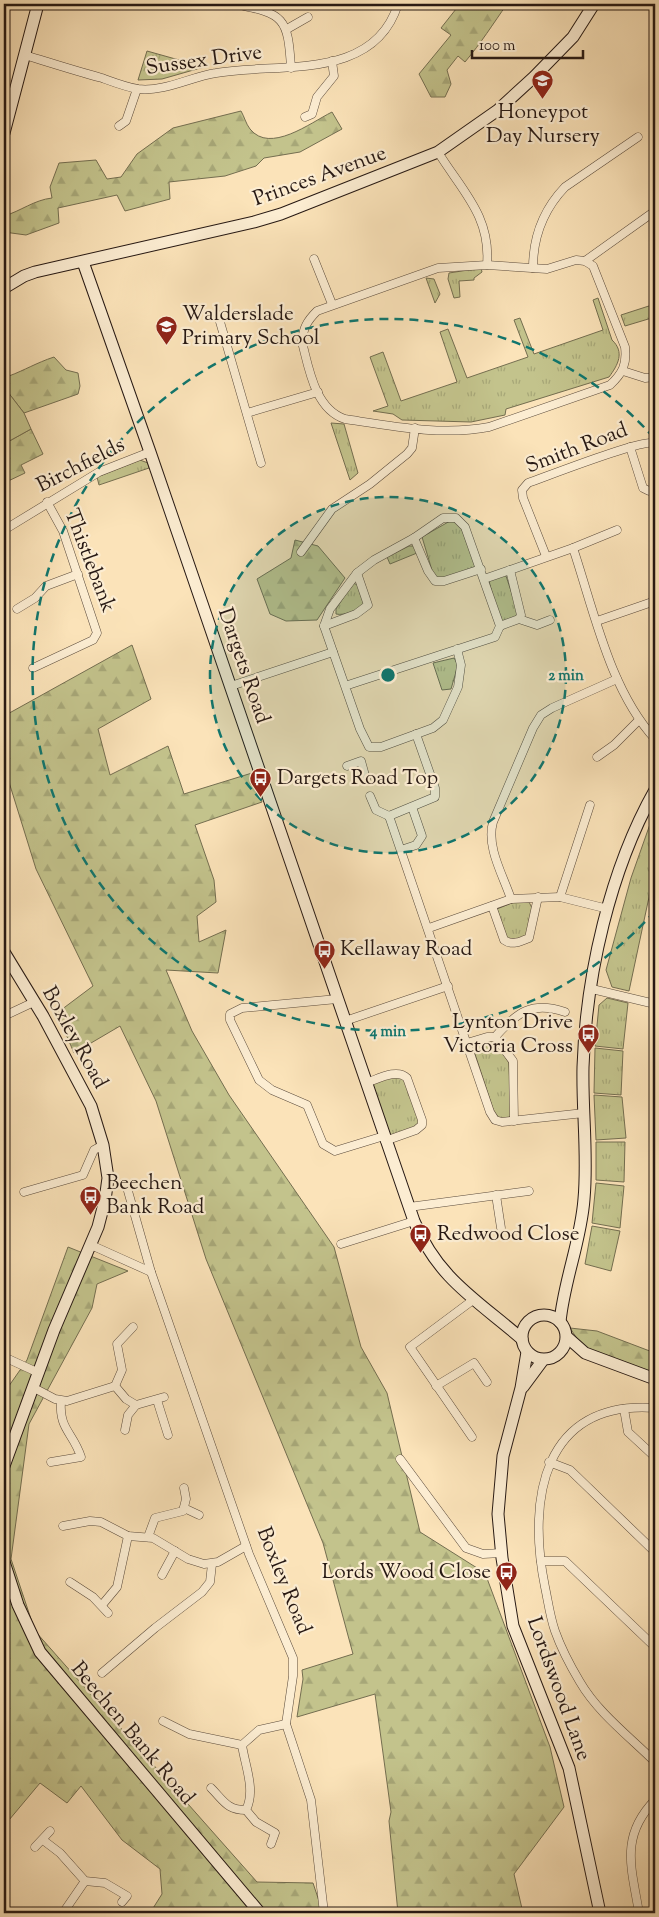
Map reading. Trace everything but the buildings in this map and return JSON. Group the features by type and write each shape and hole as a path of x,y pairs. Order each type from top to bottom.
{"street":[{"path":"4,133 7,110 25,55 38,4"},
{"path":"235,4 266,10 287,29 291,68"},
{"name":"Sussex Drive","path":"25,55 137,88 161,88 214,73 242,69 291,68 332,61 376,42 394,17 398,4"},
{"name":"Princes Avenue","path":"4,288 24,276 275,216 438,152 498,110 534,77 573,37 594,4"},
{"path":"287,29 308,17"},
{"path":"305,117 312,114 322,88 334,76 332,61"},
{"path":"119,126 126,121 137,88"},
{"path":"533,268 538,235 548,207 556,196 565,186 638,138"},
{"path":"438,152 483,224 487,241 487,265"},
{"path":"585,261 593,253 655,211"},
{"path":"314,259 332,304"},
{"path":"576,260 585,261 593,266 625,347 626,358 623,371 610,384 592,392 489,427 455,430 415,428 336,416 324,405 302,342 307,321 317,311 332,304 438,268 487,265 533,268 547,269 576,260"},
{"name":"Dargets Road","path":"83,262 231,686 384,1138 414,1221 437,1264 473,1300 522,1339"},
{"path":"218,314 262,463"},
{"path":"623,371 645,378 655,377"},
{"path":"247,413 318,392"},
{"path":"301,552 332,509 370,484 407,454 412,448 415,428"},
{"name":"Smith Road","path":"546,556 523,498 522,490 528,483 630,447 648,442 655,443"},
{"path":"630,447 643,488 649,491 655,489"},
{"name":"Birchfields","path":"4,530 47,502 100,472 150,452"},
{"name":"Thistlebank","path":"33,668 93,640 97,633 63,531 47,502"},
{"path":"345,686 495,637 500,626 465,527 456,518 444,518 414,538 374,560 357,573 330,609 324,626 345,686 369,747"},
{"path":"484,579 573,548 617,530"},
{"path":"414,538 428,571 435,581 444,581 481,569"},
{"path":"573,548 617,679 638,721 655,739"},
{"path":"510,570 521,612 519,619"},
{"path":"324,626 356,614 368,605 357,573"},
{"path":"17,609 35,598 46,586 78,574"},
{"path":"597,621 655,601"},
{"path":"500,626 519,619 537,625 550,620"},
{"path":"369,747 381,747 433,728 444,720 458,687 461,665 457,649"},
{"path":"231,686 333,652"},
{"path":"511,899 494,850 491,835 494,822 533,728 541,715 552,708 617,679"},
{"path":"597,757 638,721"},
{"path":"370,796 376,810 390,816 432,800 436,794 416,734"},
{"path":"347,766 361,761 369,747"},
{"path":"361,761 366,779"},
{"path":"655,790 633,837 608,908 597,954 584,1058 584,1200 573,1262 563,1296 560,1322 566,1337 585,1353 655,1379"},
{"path":"560,897 590,805"},
{"path":"401,850 416,845 422,836 412,807"},
{"path":"390,816 490,1112 495,1120 502,1122 584,1113"},
{"path":"492,906 504,940 507,942 517,942 529,938 538,897"},
{"path":"429,928 511,899 560,897 608,908"},
{"name":"Boxley Road","path":"4,952 74,1072 91,1106 103,1145"},
{"path":"345,1021 448,986"},
{"path":"592,989 655,1004"},
{"path":"337,999 242,1008 230,1014 230,1020 259,1080 272,1090 307,1104 323,1144 335,1151 420,1128 422,1120 407,1078 404,1075 395,1074 366,1083"},
{"path":"4,1016 34,1002"},
{"path":"495,1037 506,1025 533,1007 553,1008 565,1012"},
{"path":"467,1043 487,1036 495,1037 513,1061 514,1121"},
{"path":"4,1466 68,1294 91,1245 102,1212 107,1187 103,1145 94,1150 83,1175 24,1192"},
{"name":"Boxley Road","path":"126,1184 151,1272 246,1546 292,1658 293,1676 286,1724 313,1808 324,1913"},
{"path":"409,1207 529,1191"},
{"path":"496,1196 501,1228"},
{"path":"341,1244 414,1221"},
{"path":"91,1245 151,1272"},
{"path":"500,1320 515,1322 530,1320 542,1315 563,1296"},
{"path":"472,1437 410,1346 473,1300"},
{"path":"542,1315 552,1316 560,1322"},
{"path":"522,1339 522,1332 530,1320"},
{"path":"34,1388 61,1401 74,1400 115,1386 122,1370 118,1344 121,1337 133,1327"},
{"path":"527,1352 543,1360 555,1357 560,1353 566,1337"},
{"name":"Lordswood Lane","path":"522,1339 527,1352 522,1388 503,1456 498,1514 502,1553 512,1626 569,1768 600,1913"},
{"path":"560,1353 585,1353"},
{"path":"4,1357 39,1373"},
{"name":"Lordswood Lane","path":"522,1388 543,1360"},
{"path":"436,1386 474,1363 487,1382"},
{"path":"115,1386 126,1399 136,1405"},
{"path":"125,1430 128,1415 136,1405 160,1398 168,1435"},
{"path":"51,1462 81,1457 75,1440 66,1430 61,1419 61,1401"},
{"path":"655,1408 624,1409 598,1415 583,1423 558,1447 549,1462 540,1504 541,1561 555,1631 580,1682 594,1703 655,1762"},
{"path":"624,1409 628,1432 655,1457"},
{"path":"400,1459 466,1548 483,1554 502,1553"},
{"path":"549,1462 570,1470 655,1552"},
{"path":"148,1537 155,1518 180,1512 184,1508 184,1488"},
{"path":"184,1508 199,1515"},
{"path":"63,1526 96,1521 128,1536 148,1537 195,1562 212,1564 246,1546"},
{"path":"102,1606 117,1587 128,1536"},
{"path":"162,1575 174,1551"},
{"path":"541,1561 565,1562 655,1647"},
{"name":"Beechen Bank Road","path":"4,1562 18,1605 33,1640 74,1695 256,1912"},
{"path":"102,1673 155,1628 202,1592 210,1582 212,1564"},
{"path":"70,1582 102,1606 108,1613"},
{"path":"162,1720 189,1734 242,1745"},
{"path":"242,1745 260,1730 286,1724"},
{"path":"242,1745 250,1789 250,1799 246,1810"},
{"path":"211,1788 229,1807 234,1810 246,1810"},
{"path":"639,1913 629,1859 632,1842 645,1811 655,1800"},
{"path":"246,1810 256,1822 275,1833 271,1844"},
{"path":"35,1847 50,1831"},
{"path":"43,1840 60,1853 85,1881 105,1883 128,1896 122,1902"},
{"path":"63,1913 85,1881"}],"green space":[{"path":"460,4 507,4 465,62 458,56 447,70 451,84 445,97 431,97 419,74 451,35 441,28"},
{"path":"147,51 204,67 162,79 138,80"},
{"path":"241,111 250,129 258,136 268,138 279,138 290,134 332,112 342,129 300,152 264,158 256,166 225,176 169,182 170,199 125,211 117,195 58,208 59,223 26,235 4,232 4,216 39,201 52,198 50,187 59,163 96,160 107,179 121,177 137,154 173,128"},
{"path":"481,268 482,272 474,280 459,281 460,297 454,298 448,279 449,273"},
{"path":"426,278 434,279 440,294 435,303"},
{"path":"598,298 612,340 619,354 615,368 609,377 506,409 505,415 471,422 402,420 393,414 373,411 388,406 370,357 383,352 401,401 457,382 440,332 448,329 467,378 528,357 514,320 520,318 534,354 603,330 593,300"},
{"path":"655,304 655,317 625,326 621,315"},
{"path":"54,357 66,370 78,373 80,386 78,394 24,413 4,387 4,373 9,376"},
{"path":"4,387 24,413 31,429 4,444"},
{"path":"331,423 344,424 358,473 350,480"},
{"path":"31,429 43,454 21,465 25,473 4,483 4,444"},
{"path":"140,460 148,463 149,468 99,485 97,477"},
{"path":"450,521 456,522 461,527 475,565 473,569 444,579 434,577 422,537"},
{"path":"295,540 318,546 345,578 317,620 286,621 270,614 257,579 291,558"},
{"path":"409,546 414,546 417,553 390,564 387,557"},
{"path":"506,576 519,615 504,622 499,620 489,581 491,578"},
{"path":"353,583 360,586 365,604 351,612 336,614 336,609"},
{"path":"132,645 151,699 98,729 110,775 168,746 184,794 252,773 262,802 195,825 214,880 216,902 197,916 199,942 226,930 218,973 166,970 192,1031 229,1095 334,1247 361,1347 387,1393 420,1532 485,1573 550,1747 564,1807 514,1874 523,1913 398,1913 389,1821 391,1812 375,1694 297,1717 303,1679 302,1670 353,1654 323,1543 206,1259 156,1101 120,1026 74,1053 57,1013 93,986 36,869 4,766 4,716"},
{"path":"454,658 458,665 451,689 442,690 433,663"},
{"path":"655,810 655,882 652,883 629,991 612,987 606,970 631,878"},
{"path":"514,902 529,902 532,908 526,937 515,939 507,938 497,909"},
{"path":"607,998 628,1003 623,1049 595,1046 599,1005"},
{"path":"486,1041 496,1043 509,1063 511,1115 508,1118 500,1119 494,1112 474,1051 475,1045"},
{"path":"595,1048 623,1051 621,1095 594,1093"},
{"path":"404,1075 422,1125 385,1141 366,1083"},
{"path":"594,1095 622,1097 626,1138 596,1140"},
{"path":"596,1142 625,1142 624,1182 596,1180"},
{"path":"596,1183 624,1186 620,1228 592,1223"},
{"path":"592,1226 620,1231 611,1271 585,1264"},
{"path":"68,1247 128,1271 97,1284 92,1308 29,1424 11,1559 35,1631 257,1882 313,1883 323,1913 150,1913 162,1894 160,1869 122,1840 81,1786 67,1803 40,1783 4,1826 4,1393 27,1360"},
{"path":"570,1328 597,1331 655,1353 655,1375 582,1346"}],"place":[{"name":"Honeypot Day Nursery","path":"543,100"},
{"name":"Walderslade Primary School","path":"166,346"},
{"name":"Dargets Road Top","path":"261,798"},
{"name":"Kellaway Road","path":"324,969"},
{"name":"Lynton Drive Victoria Cross","path":"589,1054"},
{"name":"Beechen Bank Road","path":"90,1215"},
{"name":"Redwood Close","path":"421,1254"},
{"name":"Lords Wood Close","path":"507,1592"}]}
